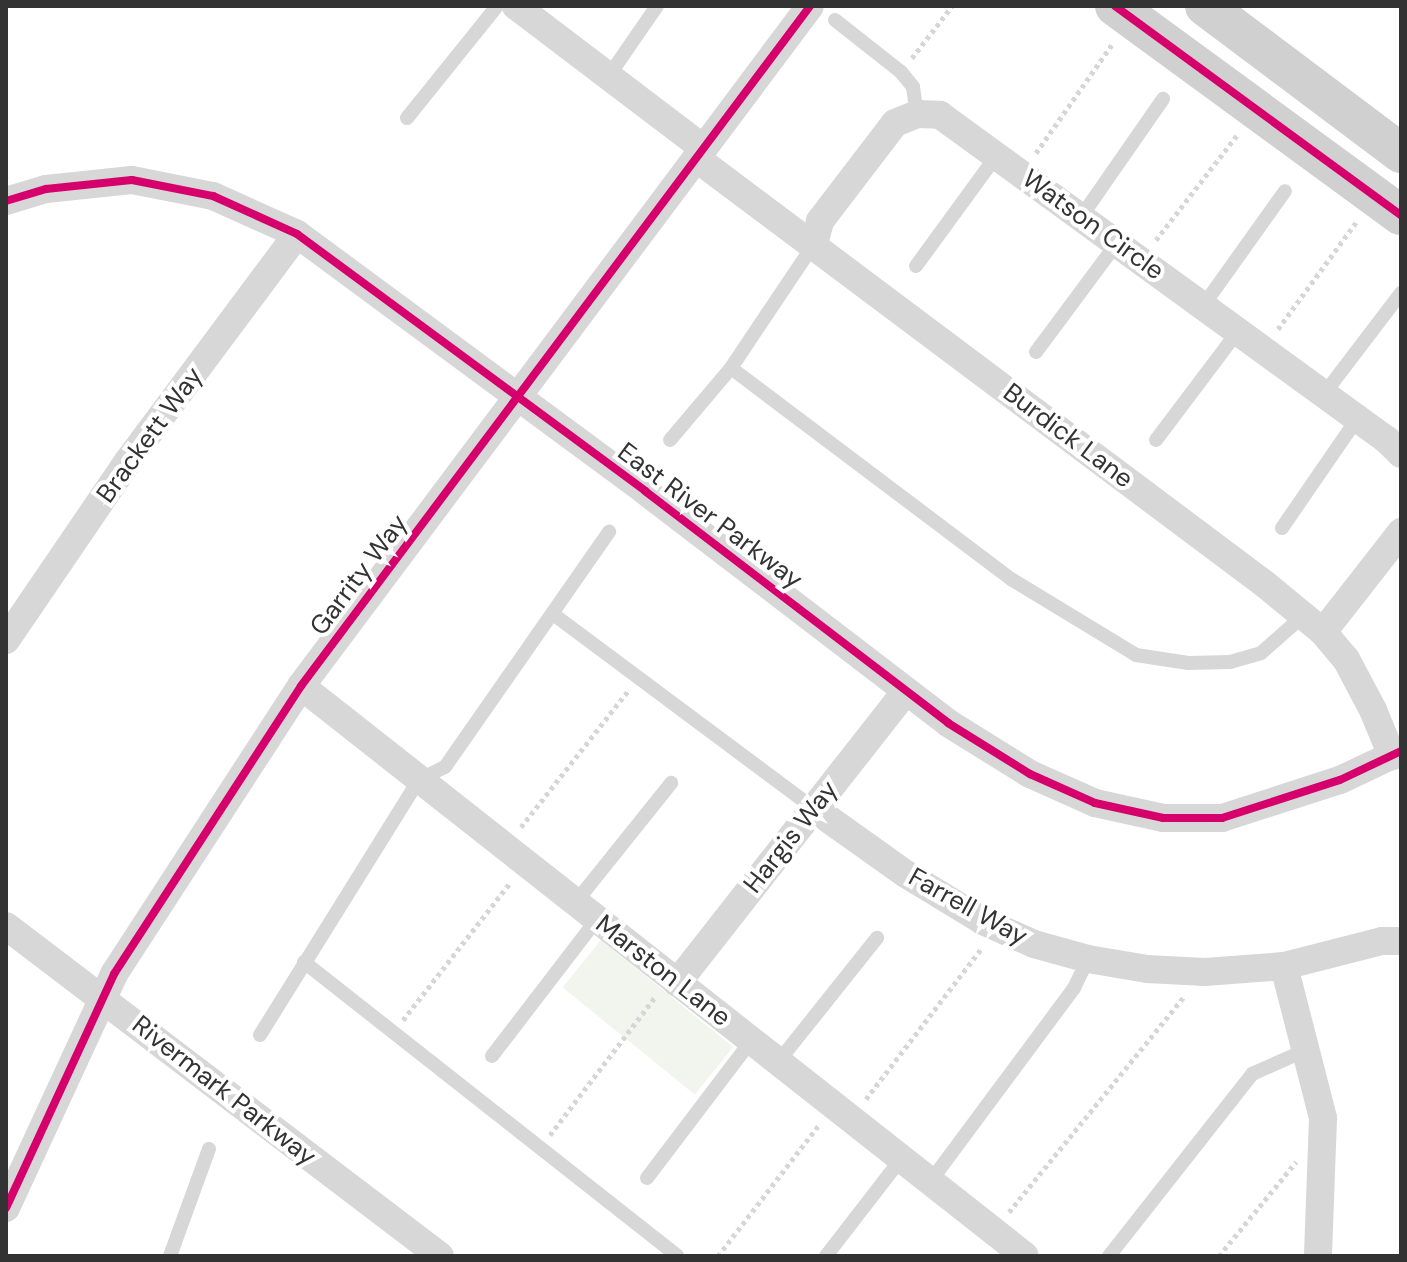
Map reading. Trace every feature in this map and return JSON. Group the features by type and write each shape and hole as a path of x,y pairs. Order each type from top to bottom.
{"main road":[{"path":"1205,6 1401,153"},
{"path":"1123,12 1394,207"}],"street":[{"name":"Burdick Lane","path":"516,6 814,244 1313,624 1346,659 1396,753"},
{"name":"Garrity Way","path":"6,1208 102,996 301,686 810,6"},
{"name":"Watson Circle","path":"917,114 940,115 997,155 1324,394 1401,454"},
{"path":"814,244 820,221 895,123 917,114"},
{"name":"East River Parkway","path":"6,201 46,189 132,180 213,196 297,234 517,395 948,723 1030,774 1095,803 1163,818 1222,818 1340,780 1396,753"},
{"name":"Brackett Way","path":"6,640 128,461 297,234"},
{"path":"1313,624 1401,532"},
{"name":"Marston Lane","path":"301,686 842,1112 1005,1246"},
{"name":"Hargis Way","path":"674,980 905,692"},
{"name":"Farrell Way","path":"813,808 906,874 998,927 1034,944 1088,959 1147,969 1205,972 1284,966 1382,941 1401,941"},
{"name":"Rivermark Parkway","path":"6,926 440,1256"},
{"path":"1284,966 1323,1118 1318,1256"}],"lane":[{"path":"407,118 497,6"},
{"path":"608,77 657,6"},
{"path":"835,20 901,72 913,87 917,114"},
{"path":"1081,217 1163,99"},
{"path":"916,266 997,155"},
{"path":"1203,306 1285,191"},
{"path":"1036,352 1117,243"},
{"path":"670,440 731,368 814,244"},
{"path":"1324,394 1401,293"},
{"path":"1156,440 1238,331"},
{"path":"731,368 1011,579 1136,655 1188,663 1230,662 1261,653 1313,624"},
{"path":"1282,528 1357,419"},
{"path":"260,1035 419,780 445,767 609,532"},
{"path":"553,614 813,808"},
{"path":"492,1056 671,783"},
{"path":"778,1062 877,938"},
{"path":"930,1182 1074,988 1088,959"},
{"path":"304,962 677,1256"},
{"path":"647,1178 751,1041"},
{"path":"1109,1256 1252,1074 1304,1051"},
{"path":"177,1253 209,1149"},
{"path":"826,1256 901,1159"}],"path":[{"path":"901,72 948,7"},
{"path":"1022,173 1123,12"},
{"path":"1140,260 1257,108"},
{"path":"1263,349 1394,207"},
{"path":"393,1033 639,677"},
{"path":"718,1256 998,927"},
{"path":"1005,1246 1205,972"},
{"path":"540,1148 674,980"},
{"path":"1219,1256 1293,1162 1323,1162"}],"shaded area":[{"path":"601,940 733,1047 695,1094 563,987"}],"cycle path":[{"path":"6,1208 114,974 301,686 810,6"},
{"path":"1115,6 1401,215"},
{"path":"6,201 46,189 132,180 213,196 297,234 645,491 948,723 1030,774 1095,803 1163,818 1222,818 1340,780 1401,751"}]}
